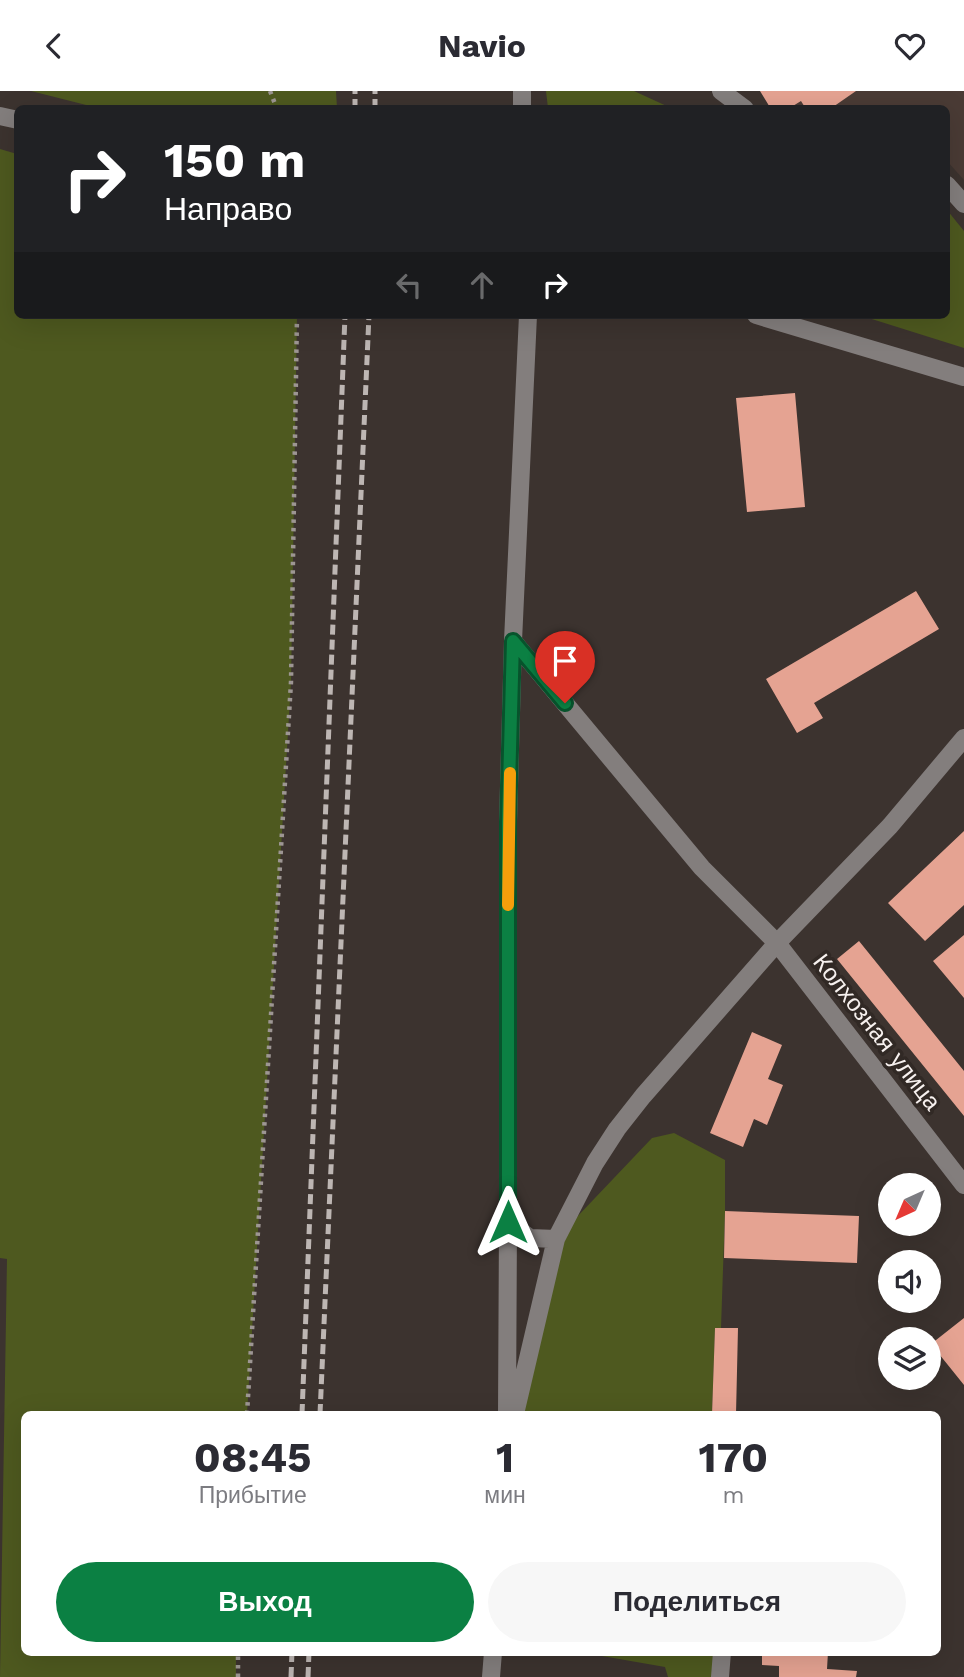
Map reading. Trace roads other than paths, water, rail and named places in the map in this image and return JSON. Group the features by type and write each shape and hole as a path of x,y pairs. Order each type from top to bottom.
{"street":[{"path":"720,91 739,105"},
{"path":"950,188 964,204"},
{"path":"507,1411 508,822 513,641 528,319"},
{"path":"770,319 964,377"},
{"name":"Колхозная улица","path":"513,641 702,868 777,943 964,1185"},
{"path":"516,1411 556,1239 595,1163 617,1129 777,943 890,826 964,738"},
{"path":"508,1222 530,1238 556,1239"},
{"path":"491,1677 493,1656"},
{"path":"720,1677 722,1656"}],"railway":[{"path":"355,91 355,105"},
{"path":"375,91 375,105"},
{"path":"302,1411 345,319"},
{"path":"320,1411 369,319"},
{"path":"291,1677 292,1656"},
{"path":"308,1677 309,1656"}]}
